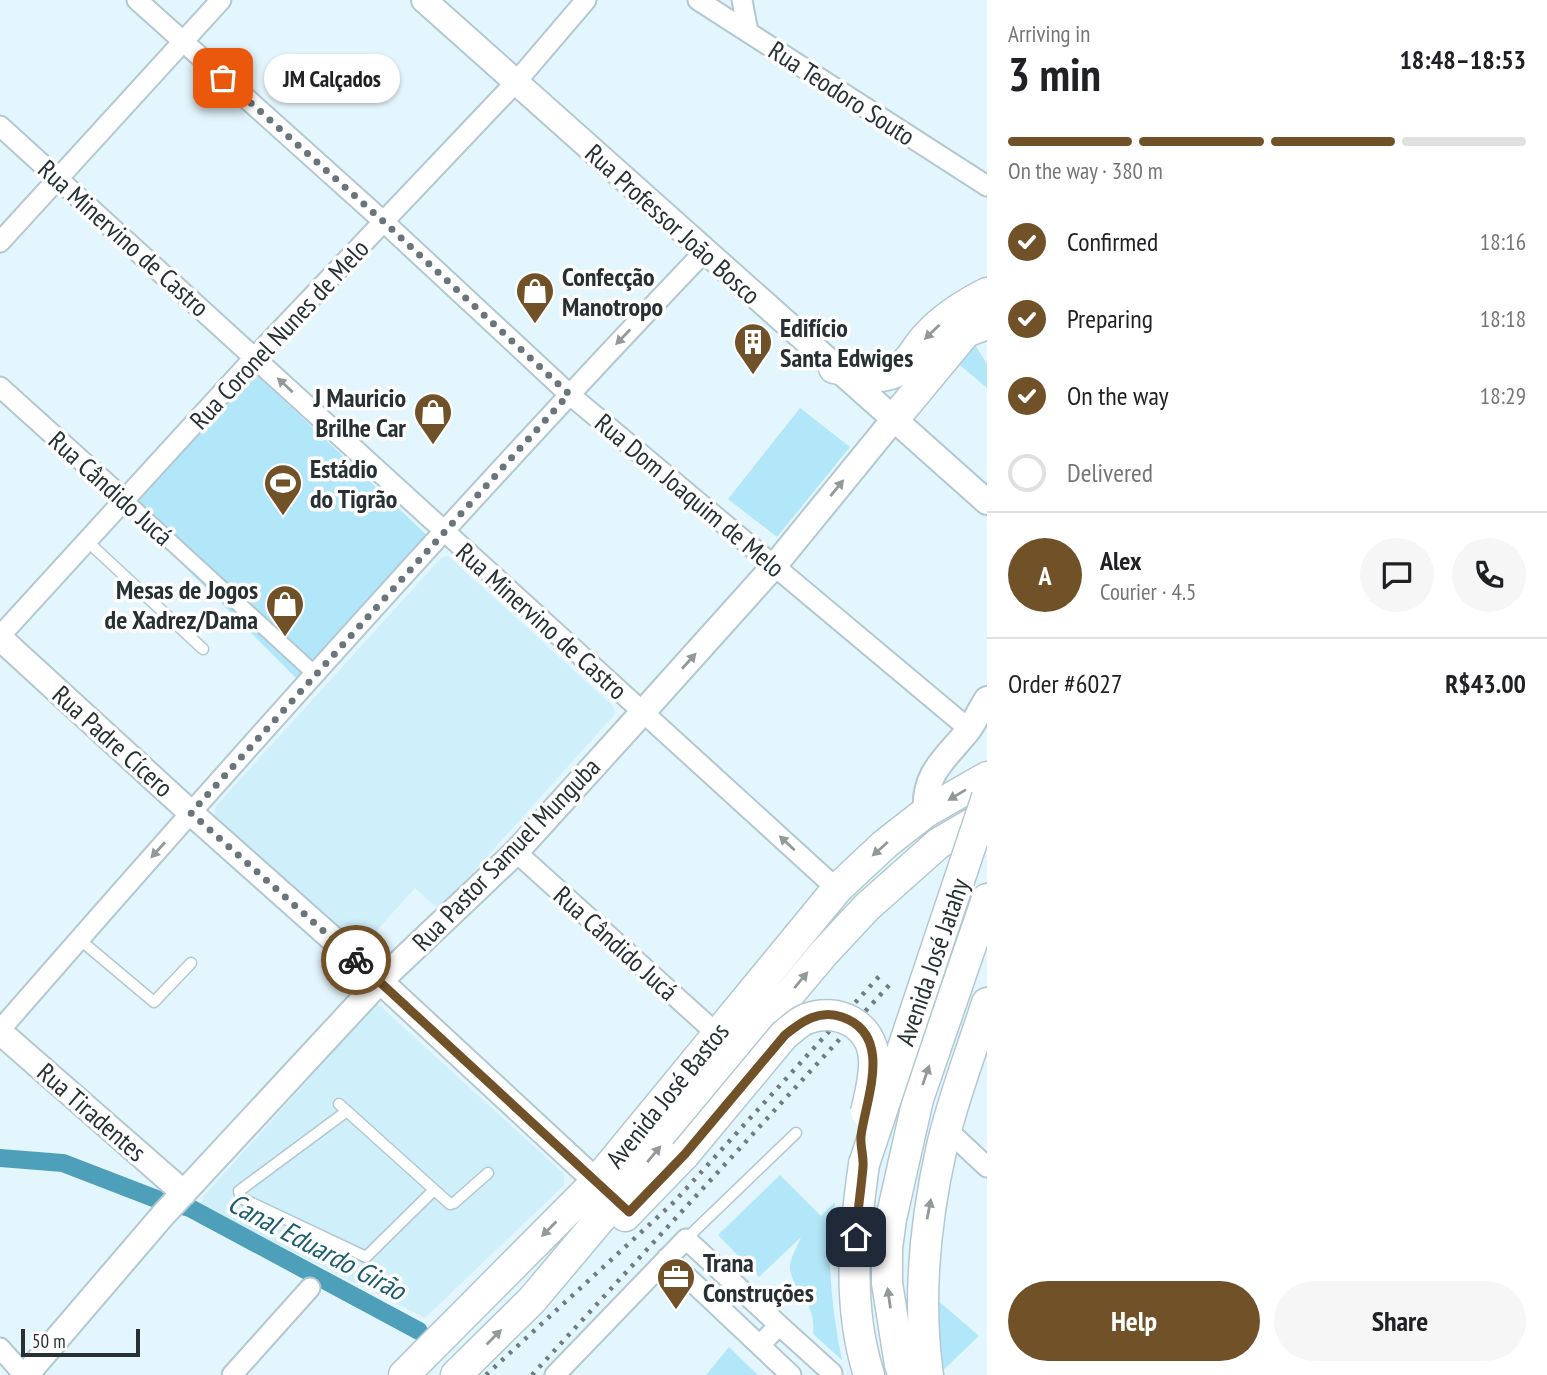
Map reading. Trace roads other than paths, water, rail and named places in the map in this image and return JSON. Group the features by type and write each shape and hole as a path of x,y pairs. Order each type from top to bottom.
{"main road":[{"path":"834,368 874,376 892,374 905,364 925,338 953,313 987,293"},
{"path":"894,419 966,332 987,324"},
{"name":"Avenida José Bastos","path":"404,1375 614,1197 717,1034 837,889 885,844 926,813 987,777"},
{"name":"Avenida José Jatahy","path":"869,1372 855,1302 854,1274 856,1218 864,1164 987,797"},
{"name":"Avenida José Bastos","path":"456,1375 531,1300 614,1197 824,953 867,907 940,843 987,815"},
{"name":"Avenida José Jatahy","path":"911,1372 887,1283 887,1248 891,1219 918,1099 987,899"},
{"path":"911,1372 924,1349 923,1285 927,1222 942,1143 987,1003"},
{"path":"614,1197 685,1154 785,1035 804,1020 821,1015 837,1015 852,1021 863,1030 872,1051 872,1086 860,1139 864,1164"}],"street":[{"name":"Rua Dom Joaquim de Melo","path":"137,0 384,222 569,394 969,729"},
{"path":"0,242 221,0"},
{"name":"Rua Professor João Bosco","path":"424,0 987,502"},
{"name":"Rua Coronel Nunes de Melo","path":"0,637 255,357 516,82 586,0"},
{"name":"Rua Teodoro Souto","path":"698,0 987,186"},
{"path":"742,0 748,32"},
{"name":"Rua Minervino de Castro","path":"0,126 837,889"},
{"path":"0,1031 443,532 704,251"},
{"name":"Rua Cândido Jucá","path":"0,387 315,674"},
{"name":"Rua Pastor Samuel Munguba","path":"25,1375 175,1202 304,1075 380,981 516,852 775,565 894,419"},
{"name":"Rua Padre Cícero","path":"0,637 614,1197"},
{"path":"926,813 925,793 938,766 969,729 987,699"},
{"name":"Rua Cândido Jucá","path":"516,852 717,1034"},
{"name":"Rua Tiradentes","path":"0,1031 175,1202"},
{"path":"956,1138 987,1167"},
{"path":"555,1375 686,1240 832,1373"},
{"path":"667,1258 791,1375"},
{"path":"232,1375 310,1288"},
{"path":"761,1344 779,1325"},
{"path":"0,1348 25,1375"}],"lane":[{"path":"86,540 203,649"},
{"path":"79,939 154,1002 191,963"},
{"path":"434,1190 366,1257 241,1198 239,1191 343,1107 452,1204 488,1173"},
{"path":"686,1240 796,1133"}],"waterway":[{"name":"Canal Eduardo Girão","path":"0,1158 63,1163 159,1200 190,1208 419,1331"}],"railway":[{"path":"486,1375 674,1202 883,972"},
{"path":"532,1375 893,981"}],"place":[{"name":"JM Calçados","path":"223,78"},
{"name":"Confecção Manotropo","path":"535,325"},
{"name":"Edifício Santa Edwiges","path":"753,376"},
{"name":"J Mauricio Brilhe Car","path":"433,446"},
{"name":"Estádio do Tigrão","path":"283,517"},
{"name":"Mesas de Jogos de Xadrez/Dama","path":"285,638"},
{"name":"Trana Construções","path":"676,1311"}]}
